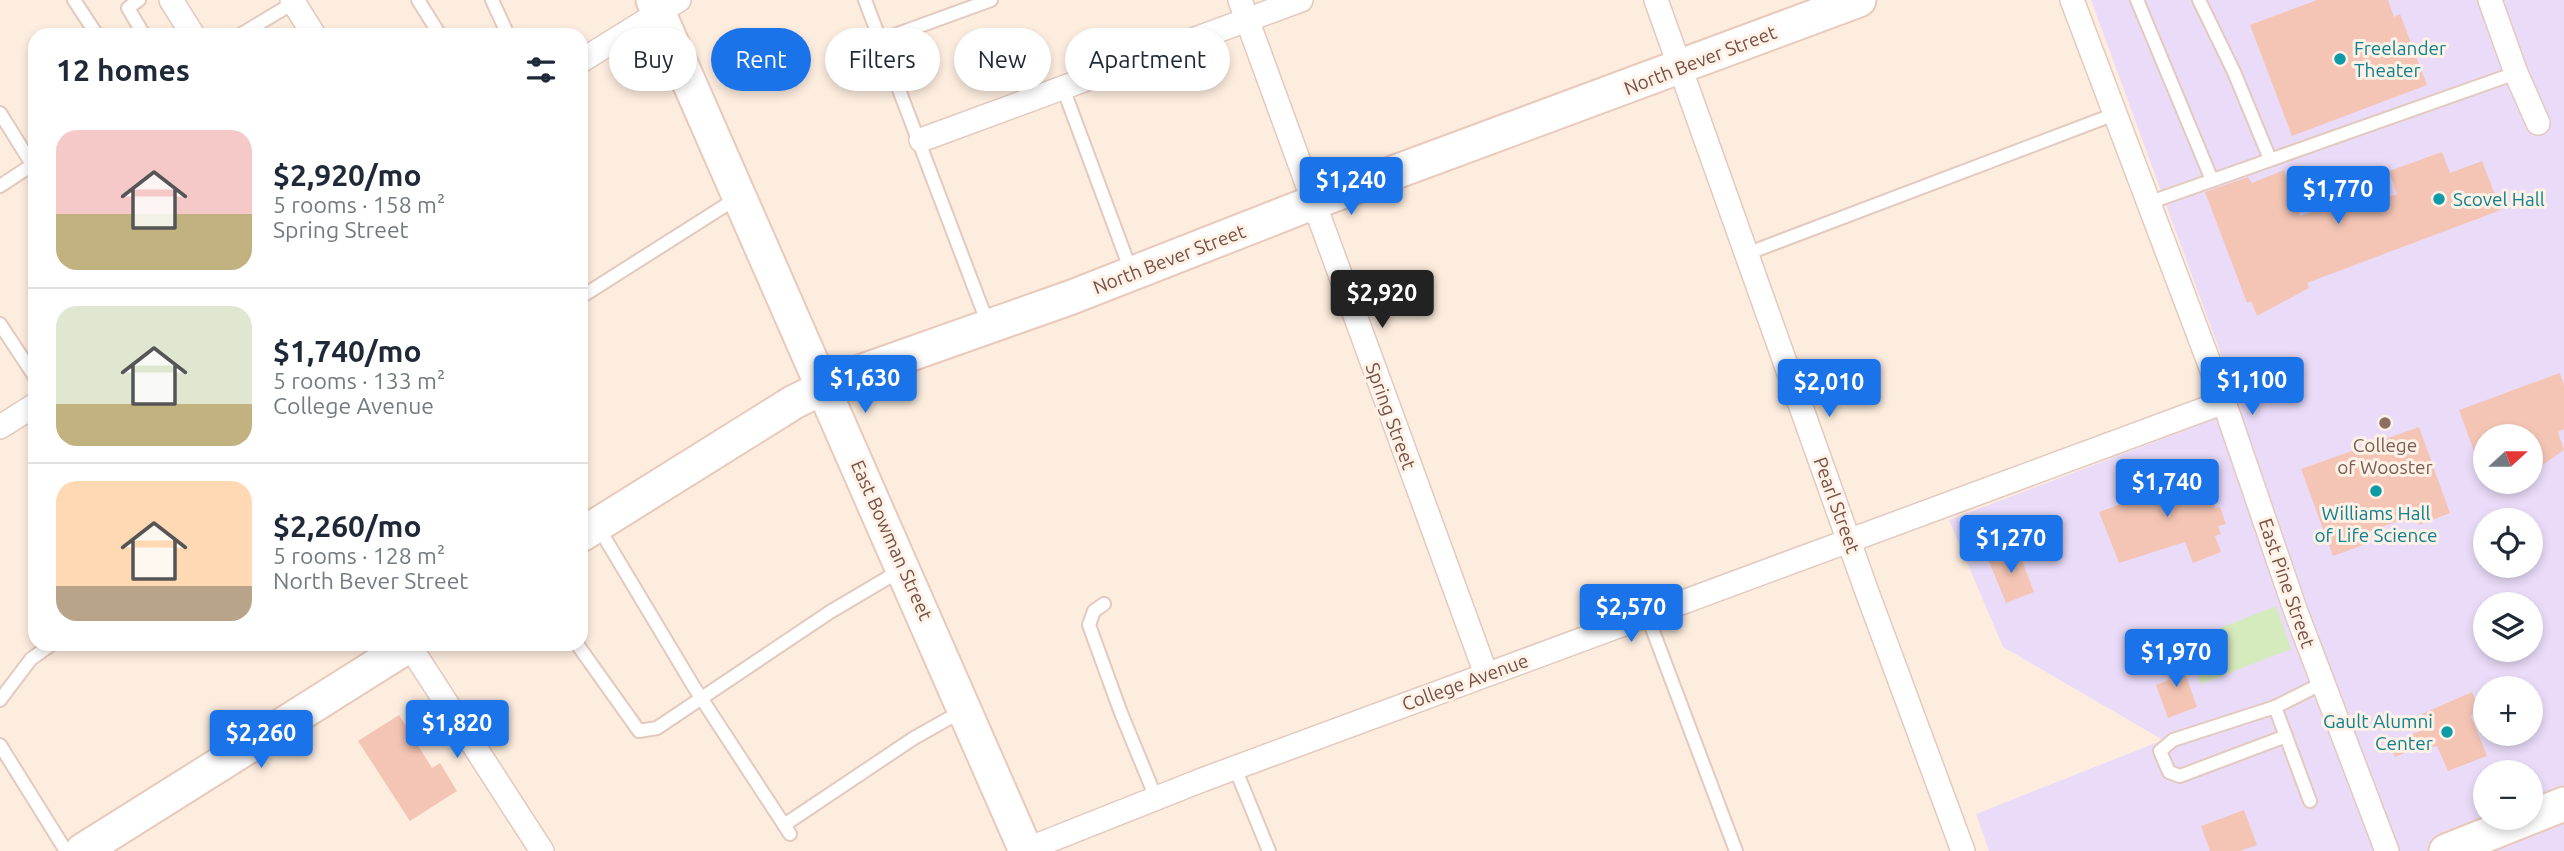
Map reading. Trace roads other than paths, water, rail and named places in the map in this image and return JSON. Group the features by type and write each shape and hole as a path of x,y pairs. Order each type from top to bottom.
{"main road":[{"name":"North Bever Street","path":"589,530 794,402 823,387 1860,0"},
{"name":"East Bowman Street","path":"667,4 739,197 905,568 1025,850"},
{"path":"83,850 400,651"},
{"path":"2446,851 2564,804"}],"street":[{"path":"171,0 189,28"},
{"path":"921,139 1063,88 1244,10 1301,0"},
{"name":"Pearl Street","path":"1656,0 1964,851"},
{"name":"East Pine Street","path":"2072,0 2224,402 2323,683 2387,851"},
{"path":"2490,0 2516,73 2538,123"},
{"path":"294,1 310,28"},
{"path":"588,56 667,4"},
{"name":"Spring Street","path":"1244,10 1312,203 1486,674"},
{"name":"College Avenue","path":"1025,850 1486,674 2224,402"},
{"path":"0,427 28,409"},
{"path":"414,651 542,851"}],"lane":[{"path":"74,0 92,28"},
{"path":"139,0 128,8 141,28"},
{"path":"418,0 436,28"},
{"path":"492,0 505,28"},
{"path":"865,0 876,28"},
{"path":"914,28 991,0"},
{"path":"2137,0 2212,180"},
{"path":"2199,0 2234,72 2270,159"},
{"path":"251,28 294,1"},
{"path":"2148,202 2516,73"},
{"path":"1063,88 1132,273"},
{"path":"902,91 989,327"},
{"path":"0,113 28,157"},
{"path":"1746,254 2115,114"},
{"path":"0,186 28,170"},
{"path":"588,293 739,197"},
{"path":"0,324 28,366"},
{"path":"589,530 787,829 914,738 965,709"},
{"path":"582,651 639,732 657,728 830,612 905,568"},
{"path":"1104,604 1094,611 1089,625 1156,798"},
{"path":"1647,615 1737,851"},
{"path":"0,700 31,659 42,651"},
{"path":"2286,736 2180,776 2169,772 2160,751 2173,740 2275,707 2323,683"},
{"path":"2275,707 2310,802"},
{"path":"0,745 83,850"},
{"path":"1235,768 1269,851"}],"place":[{"name":"Freelander Theater","path":"2340,59"},
{"name":"Scovel Hall","path":"2439,199"},
{"name":"College of Wooster","path":"2385,423"},
{"name":"Williams Hall of Life Science","path":"2376,491"},
{"name":"Gault Alumni Center","path":"2447,732"}]}
